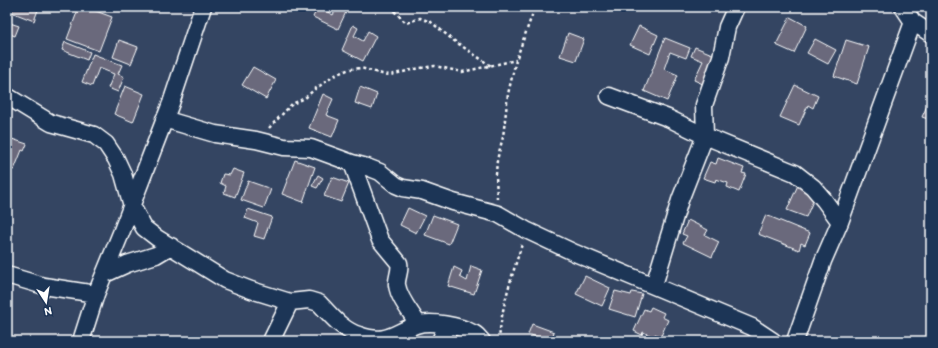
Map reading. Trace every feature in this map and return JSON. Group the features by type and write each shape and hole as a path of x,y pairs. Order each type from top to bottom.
{"street":[{"path":"81,341 96,294 132,206 188,55 203,7"},
{"path":"654,285 680,200 705,136 704,105 724,48 727,27 736,7"},
{"path":"903,7 913,22 931,34"},
{"path":"795,341 823,261 840,222 913,22"},
{"path":"7,96 51,123 94,135 106,144 116,159 123,174 132,206 144,228 157,238 225,280 265,295 290,302 309,300 319,303 345,329 359,336 378,339 389,338 418,324 431,323 462,328 475,333 482,341"},
{"path":"609,96 668,118 705,136 795,174 813,187 840,222"},
{"path":"164,119 215,134 256,140 284,147 311,148 380,172 396,185 403,188 422,191 453,202 498,214 526,230 575,253 752,327 773,341"},
{"path":"352,163 380,240 399,263 400,268 397,285 403,300 418,324"},
{"path":"105,274 127,264 156,255 171,246"},
{"path":"7,275 44,286 96,294"},
{"path":"271,341 290,302"},
{"path":"440,341 447,325"}],"path":[{"path":"390,7 406,23 420,18 431,22 453,40 492,66"},
{"path":"498,214 496,189 497,160 503,137 506,107 516,60 535,7"},
{"path":"256,140 273,125 292,104 305,98 337,74 350,69 361,68 390,75 435,66 462,72 516,60"},
{"path":"499,341 503,308 526,230"}],"building":[{"path":"13,7 39,7 34,21 11,12"},
{"path":"79,7 85,7 112,17 99,51 67,39"},
{"path":"318,7 328,7 326,11 333,15 337,7 346,12 338,29 313,17"},
{"path":"790,17 807,26 794,53 776,45"},
{"path":"7,22 19,26 15,36 7,33"},
{"path":"353,25 358,28 354,36 363,41 368,31 376,36 363,61 342,50"},
{"path":"639,26 658,35 650,54 630,45"},
{"path":"568,33 584,39 576,61 560,56"},
{"path":"665,38 690,48 686,58 670,52 664,69 678,75 667,101 644,91"},
{"path":"815,39 836,50 828,64 807,53"},
{"path":"119,40 138,47 131,64 113,57"},
{"path":"846,40 869,47 857,84 834,76"},
{"path":"65,42 90,52 87,60 62,50"},
{"path":"695,47 717,56 705,85 694,80 703,61 691,56"},
{"path":"93,54 122,65 118,74 124,77 118,92 108,88 114,74 99,68 92,86 82,82"},
{"path":"253,67 276,80 266,99 242,85"},
{"path":"795,85 818,96 813,108 808,105 799,125 780,117"},
{"path":"125,86 144,94 133,122 114,114"},
{"path":"360,87 377,94 372,109 355,103"},
{"path":"323,94 333,99 326,115 339,120 332,137 309,128"},
{"path":"931,99 931,120 922,117"},
{"path":"12,139 27,144 24,151 22,150 14,170 7,167 7,152"},
{"path":"718,158 744,168 742,173 746,174 739,192 727,187 728,183 716,179 715,182 703,178 710,162 716,164"},
{"path":"295,160 315,167 303,202 282,194"},
{"path":"233,169 244,173 235,197 224,193 226,186 220,183 223,174 230,175"},
{"path":"318,175 323,178 317,188 312,186"},
{"path":"332,177 349,183 341,202 324,196"},
{"path":"248,181 271,189 264,208 241,200"},
{"path":"798,185 817,192 806,217 787,210"},
{"path":"408,208 425,216 416,233 400,225"},
{"path":"248,209 272,217 264,239 254,236 258,223 245,218"},
{"path":"433,215 457,224 449,244 425,235"},
{"path":"766,215 810,233 805,245 801,243 799,250 758,234"},
{"path":"688,220 708,230 705,235 719,242 712,257 683,243 687,236 682,234"},
{"path":"471,266 482,270 474,294 448,286 454,267 462,271 460,277 467,281"},
{"path":"585,276 610,288 602,306 576,294"},
{"path":"615,291 631,295 632,292 642,294 635,317 609,309"},
{"path":"651,307 664,313 662,317 668,320 661,336 655,334 654,337 643,332 642,335 634,331 644,309 649,311"},
{"path":"532,324 554,332 551,341 539,341 540,338 528,334"}]}
